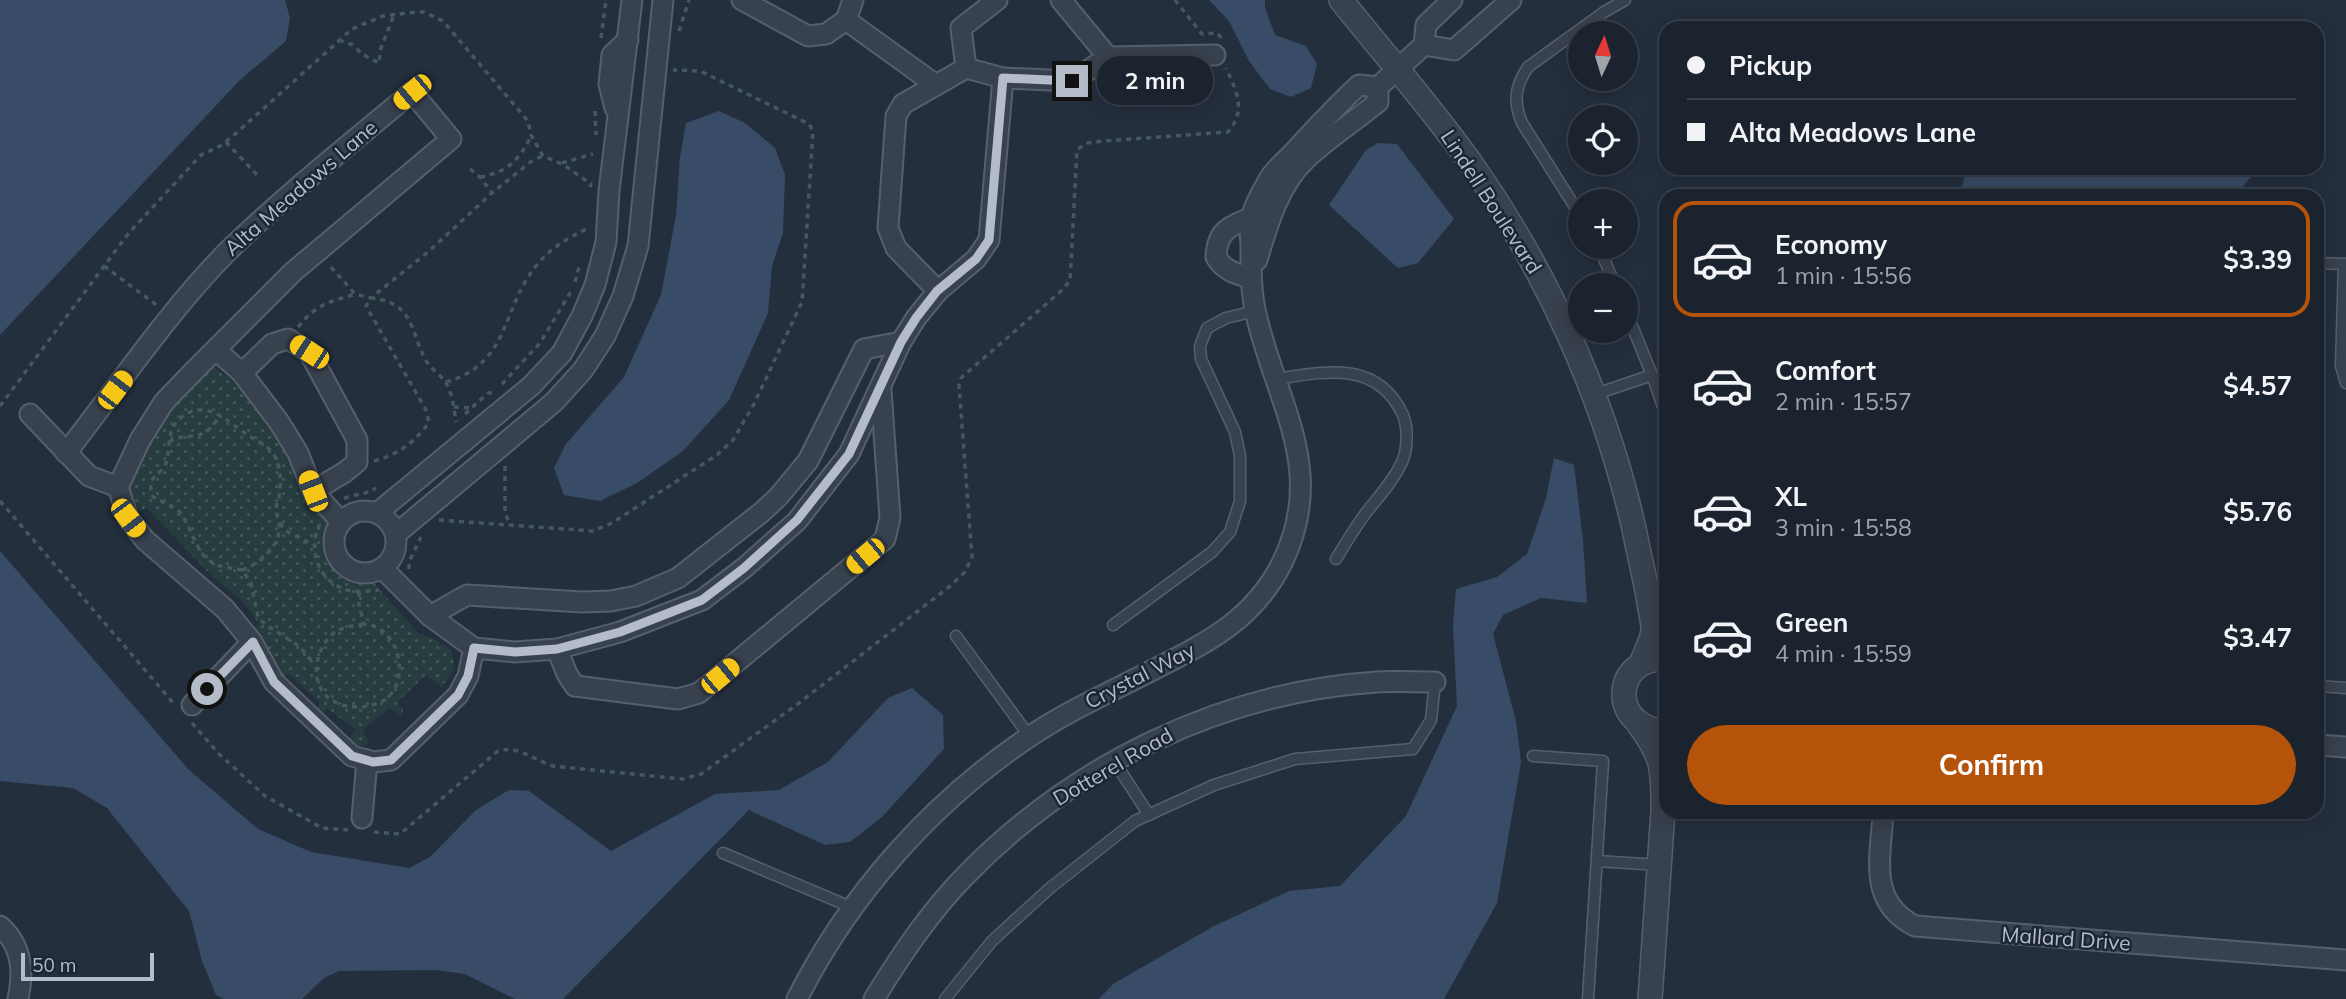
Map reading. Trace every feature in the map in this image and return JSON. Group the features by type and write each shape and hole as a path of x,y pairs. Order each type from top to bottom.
{"street":[{"path":"377,513 531,386 562,353 596,285 604,253 618,119 609,84 612,55 628,40 632,0"},
{"path":"396,534 554,402 583,370 604,336 623,296 638,246 663,0"},
{"path":"742,0 808,36 826,34 846,20 853,0"},
{"path":"966,68 961,28 997,0"},
{"path":"1061,0 1108,57"},
{"name":"Lindell Boulevard","path":"1341,0 1470,163 1507,219 1546,290 1592,395 1612,449 1659,634"},
{"path":"1452,0 1426,26 1424,45 1454,50 1511,0"},
{"path":"846,20 936,85"},
{"path":"628,40 659,45"},
{"name":"Crystal Way","path":"797,999 836,931 898,851 986,768 1076,709 1208,643 1231,627 1251,608 1268,586 1293,536 1301,488 1298,446 1255,311 1251,278 1251,218 1270,177 1336,107 1359,85 1378,87 1424,45"},
{"path":"937,291 896,247 888,228 896,116 903,104 966,68 1003,78 1072,81 1108,57 1221,55"},
{"path":"216,350 242,373 279,422 298,453 313,491 335,516 335,550 345,566 363,573 389,575 430,616 474,648 515,652 557,649 620,632 702,600 744,568 797,520 849,454 901,342 916,318 937,291 976,259 989,240 1003,78"},
{"name":"Crystal Way","path":"1251,278 1269,220 1287,184 1305,160 1378,102 1378,87"},
{"name":"Alta Meadows Lane","path":"66,453 180,306 225,255 279,204 412,92 451,139 293,272 164,402 140,440 118,487"},
{"path":"1251,218 1230,226 1220,237 1216,257 1220,265 1251,278"},
{"path":"242,373 272,344 288,339 309,352 357,440 357,461 345,472 313,491"},
{"path":"430,616 467,596 611,601 636,596 677,578 762,512 808,461 864,349 901,342"},
{"path":"557,649 575,686 678,699 699,693 885,539 890,518 881,385"},
{"path":"30,414 89,476 118,487 128,518 145,540 225,609 253,642 274,682 352,756 373,762 391,760 458,695 468,676 474,648"},
{"path":"335,516 358,511 377,513 386,518 396,534 395,554 389,575"},
{"name":"Lindell Boulevard","path":"1639,725 1629,714 1624,701 1624,687 1630,673 1641,664 1659,639"},
{"path":"192,705 253,642"},
{"path":"1641,664 1659,658"},
{"name":"Dotterel Road","path":"874,999 922,926 964,877 1040,809 1114,761 1184,727 1244,706 1300,693 1376,682 1435,682"},
{"path":"1639,725 1659,731"},
{"path":"1639,725 1659,752"},
{"path":"2324,745 2346,747"},
{"path":"362,818 367,760"},
{"path":"1650,999 1663,819"},
{"name":"Mallard Drive","path":"1883,819 1881,890 1894,912 1915,926 2346,960"},
{"path":"0,926 12,937 17,950 21,977 18,999"}],"lane":[{"path":"1568,196 1522,123 1516,94 1520,79 1528,67 1625,0"},
{"path":"2324,262 2345,264 2341,366 2346,383"},
{"path":"1113,625 1212,552 1230,532 1240,501 1240,456 1235,432 1201,359 1200,346 1207,328 1226,318 1255,311"},
{"path":"1638,341 1659,396"},
{"path":"1277,379 1325,371 1366,377 1384,387 1396,401 1405,419 1404,459 1336,559"},
{"path":"1592,395 1652,375"},
{"path":"956,636 1030,737"},
{"path":"945,999 992,941 1050,888 1135,821 1214,785 1295,759 1413,749 1431,720 1435,682"},
{"path":"2324,686 2346,688"},
{"path":"1533,756 1603,761 1588,999"},
{"path":"1114,761 1149,815"},
{"path":"723,853 853,908"},
{"path":"1597,861 1660,865"}],"path":[{"path":"679,43 679,32 689,0"},
{"path":"430,809 498,751 505,749 520,751 542,763 553,765 683,779 701,774 799,703 964,573 972,558 959,385 961,378 1070,281 1077,150 1086,143 1228,132 1234,125 1238,100 1236,87 1221,55 1222,37 1217,33 1202,34 1175,0"},
{"path":"0,406 128,234 201,155 226,142 352,29 383,16 424,12 443,21 528,121 531,135 543,156 560,163 590,184 590,193"},
{"path":"339,40 353,45 362,54 379,63 394,15"},
{"path":"442,516 436,519 447,522 593,531 612,523 717,455 733,440 754,404 802,302 813,131 809,124 700,71 669,70"},
{"path":"480,177 491,176 515,162 531,135"},
{"path":"226,142 259,177"},
{"path":"560,163 593,155"},
{"path":"369,462 391,457 418,435 429,422 426,410 366,306 371,298 428,252 492,193 533,160 543,156"},
{"path":"470,169 492,193"},
{"path":"446,382 481,364 492,352 501,339 522,286 553,246 588,228 587,233"},
{"path":"296,330 313,309 355,294 392,304 408,315 425,358 446,382 456,422 488,393 499,389 540,343 573,289 575,274 583,258"},
{"path":"104,266 159,307"},
{"path":"331,267 355,294"},
{"path":"454,407 472,408"},
{"path":"200,409 220,416 266,445 276,460 280,486 275,508 279,523 278,533 269,553 253,566 242,570 215,565 201,553 182,514 153,498 149,488 151,480 166,461 169,442 175,422 188,411 200,409"},
{"path":"169,442 175,438 206,433 220,416"},
{"path":"495,470 505,461 505,514 511,525"},
{"path":"385,482 369,492 337,501 335,516 316,531 314,545 319,567 325,578 348,590 382,590 389,575 409,575 410,562 425,530"},
{"path":"279,523 286,531 314,545"},
{"path":"242,570 251,583 258,617 299,646 316,662"},
{"path":"359,592 364,624"},
{"path":"364,624 386,634 399,658 400,670 386,699 365,708 342,706 331,700 319,684 316,662 324,642 333,633 364,624"}],"green space":[{"path":"215,368 251,401 280,441 304,496 327,526 324,553 334,567 350,579 374,583 417,632 451,650 453,670 442,687 426,675 397,702 403,710 401,716 389,708 363,730 369,743 354,746 346,742 356,730 327,708 320,718 312,713 320,703 289,674 279,677 251,632 259,624 244,603 205,569 146,507 136,516 126,488 142,448 184,389"}],"water":[{"path":"0,0 285,0 290,18 286,41 240,80 0,335"},
{"path":"1209,0 1265,0 1265,8 1275,35 1306,46 1317,64 1311,88 1291,97 1270,89 1249,61 1229,21"},
{"path":"719,111 745,123 775,148 785,175 783,233 772,266 768,313 729,400 683,451 637,483 600,501 564,495 554,468 566,444 624,377 661,295 676,215 680,157 686,123"},
{"path":"1378,143 1397,144 1454,219 1418,263 1398,268 1329,205 1366,150"},
{"path":"1966,175 2252,175 2241,189 1960,189"},
{"path":"1554,458 1574,465 1587,603 1541,598 1503,615 1493,634 1516,721 1521,762 1497,903 1444,999 1099,999 1113,984 1214,926 1289,891 1340,886 1406,816 1457,706 1453,626 1456,589 1497,577 1527,554 1546,498"},
{"path":"0,551 189,770 258,829 311,852 409,868 430,857 476,810 509,790 529,791 611,851 715,794 779,790 828,762 888,698 912,688 943,715 944,749 882,817 850,842 825,845 749,810 563,999 515,999 465,974 436,970 339,971 324,978 302,999 224,999 216,995 202,961 189,911 107,808 73,788 0,781"}],"route":[{"path":"207,689 253,642 274,682 352,756 373,762 391,760 458,695 468,676 474,648 515,652 557,649 620,632 702,600 744,568 797,520 849,454 901,342 916,318 937,291 976,259 989,240 1003,78 1072,81"}]}
